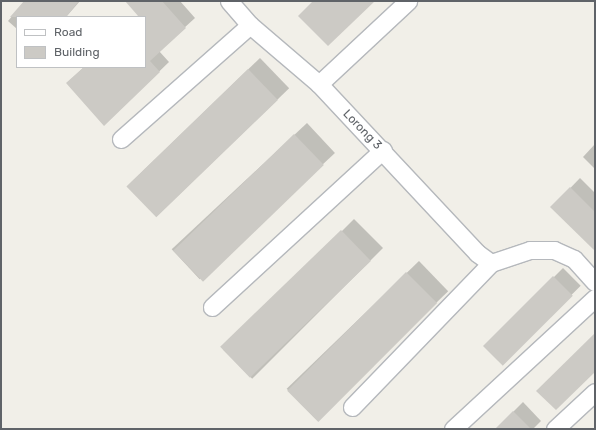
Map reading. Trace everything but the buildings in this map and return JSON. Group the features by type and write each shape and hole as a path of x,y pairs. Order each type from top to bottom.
{"street":[{"name":"Lorong 3","path":"229,1 250,25 318,84 383,150 477,253 491,263"},
{"path":"318,84 408,1"},
{"path":"121,139 250,25"},
{"path":"212,307 383,150"},
{"path":"352,407 491,263 530,250 554,250 574,259 589,262 595,282"},
{"path":"453,429 595,298"},
{"path":"555,429 595,392"}]}
